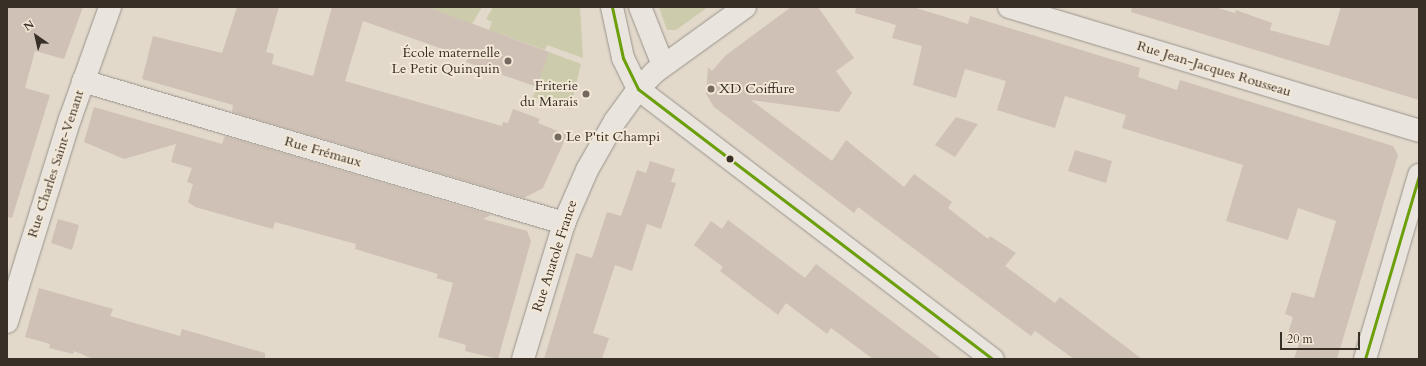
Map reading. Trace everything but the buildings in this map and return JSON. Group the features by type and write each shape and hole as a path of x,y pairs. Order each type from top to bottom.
{"street":[{"name":"Rue Charles Saint-Venant","path":"7,322 83,81 110,7"},
{"path":"612,7 622,58 638,89 994,359"},
{"path":"640,7 663,65"},
{"name":"Rue Anatole France","path":"523,359 564,223 587,170 638,89 663,65 745,7"},
{"name":"Rue Jean-Jacques Rousseau","path":"1009,7 1419,131"},
{"name":"Rue Frémaux","path":"83,81 564,223"},
{"path":"1365,359 1419,175"}],"green space":[{"path":"427,7 482,7 472,24"},
{"path":"493,7 580,7 583,58 547,45 545,50 489,30 492,22 486,19"},
{"path":"659,7 708,7 676,30 667,30"},
{"path":"549,52 581,64 570,109 533,97"}],"transit line":[{"path":"612,7 623,58 638,89 993,359"},
{"path":"1365,359 1419,175"}],"place":[{"name":"École maternelle Le Petit Quinquin","path":"508,61"},
{"name":"XD Coiffure","path":"711,89"},
{"name":"Friterie du Marais","path":"586,94"},
{"name":"Le P'tit Champi","path":"558,137"}]}
